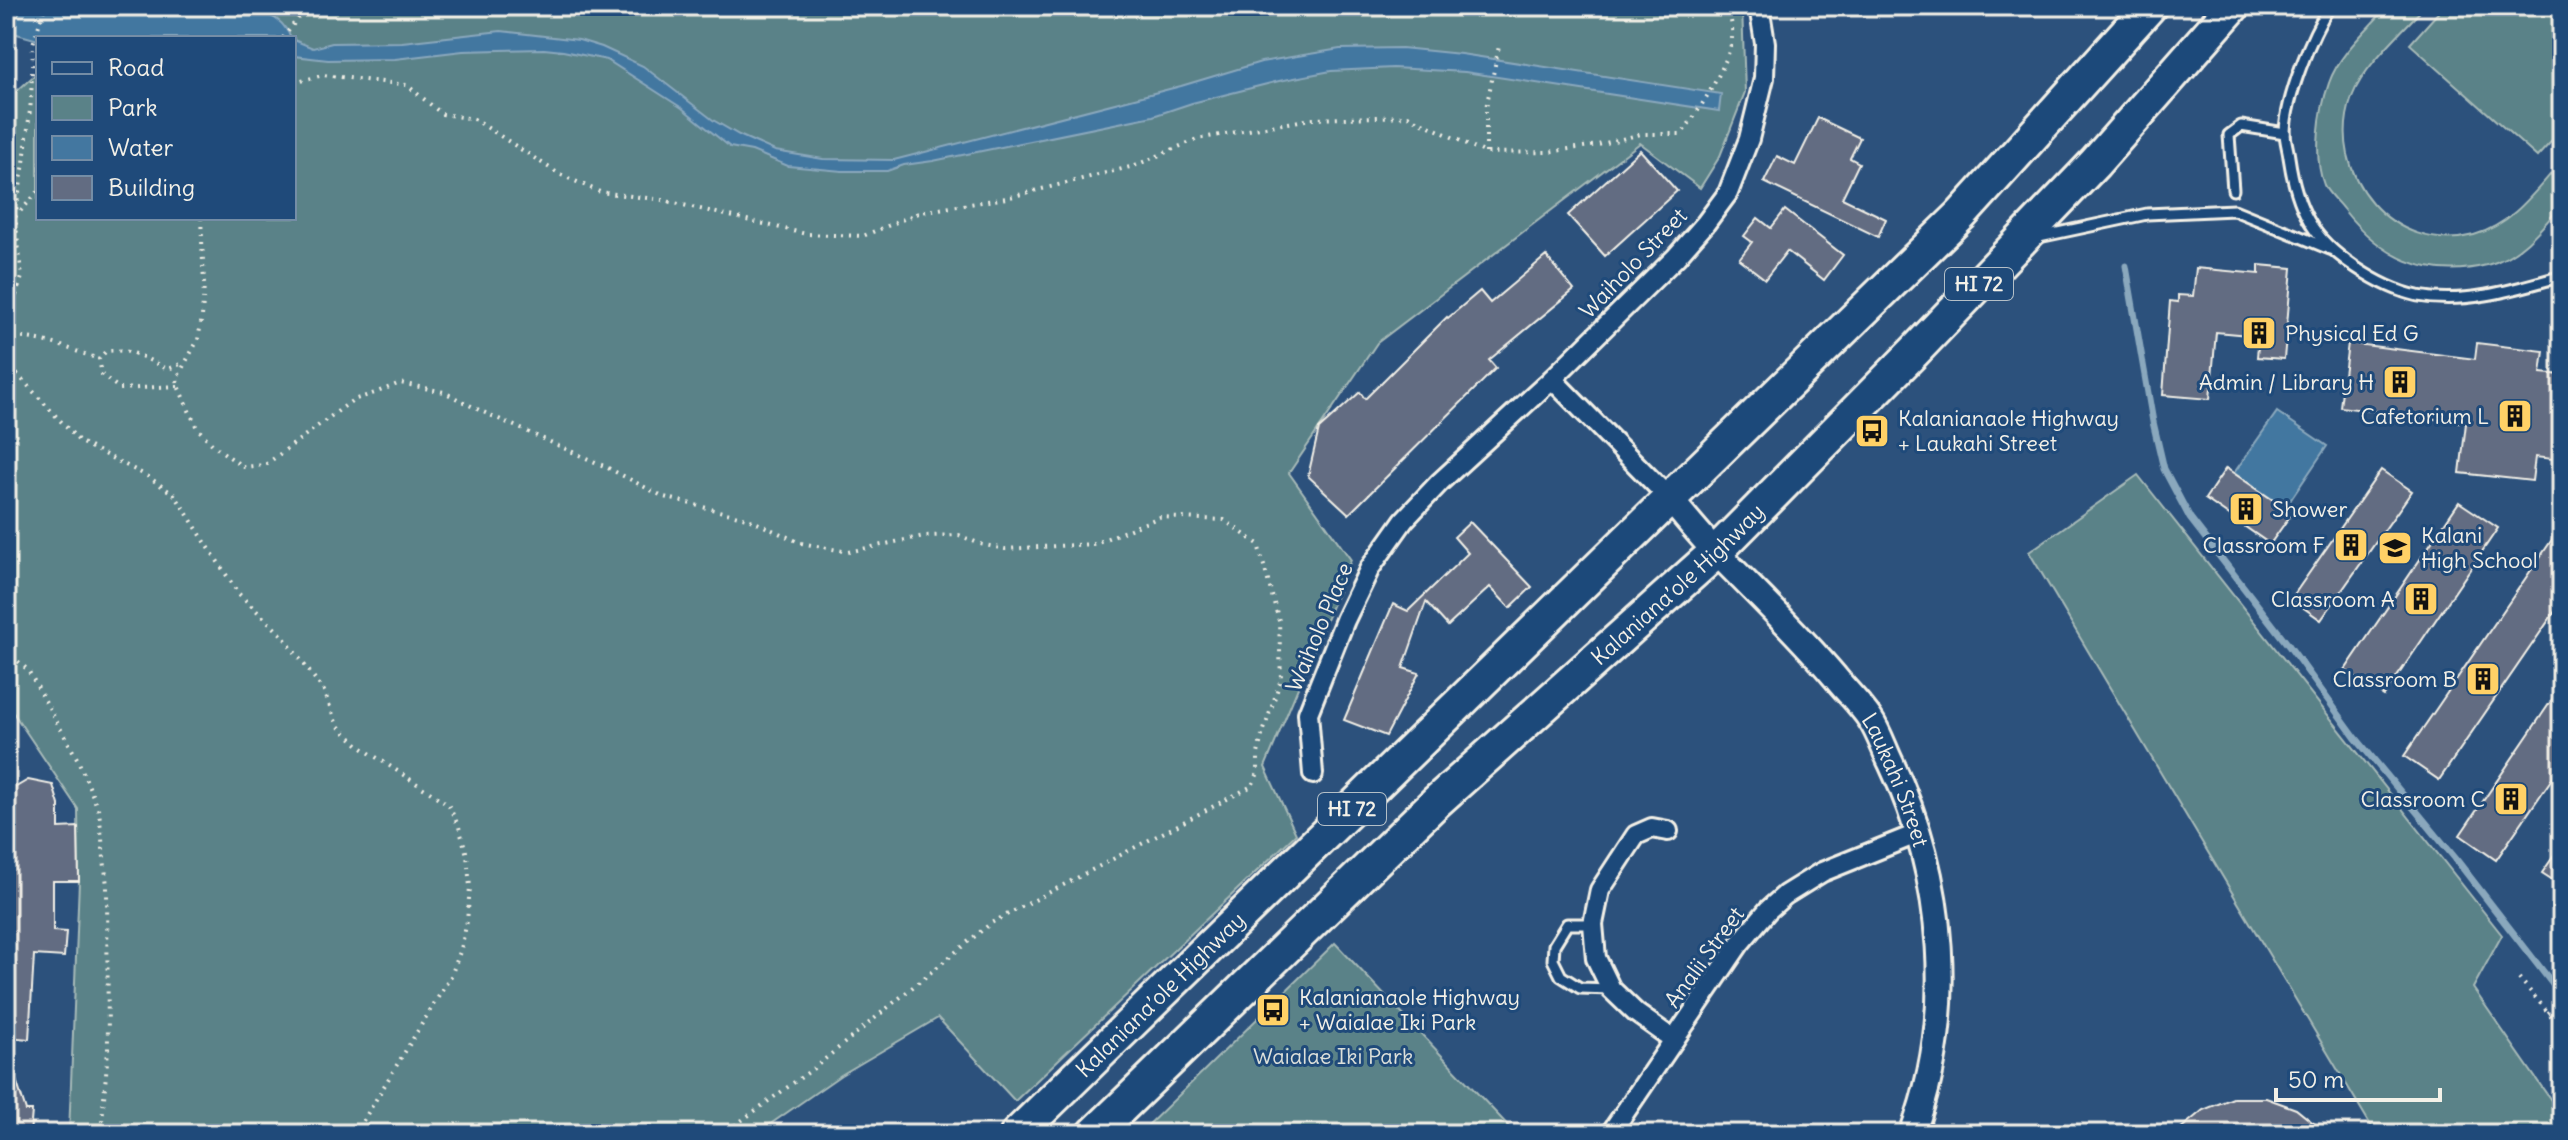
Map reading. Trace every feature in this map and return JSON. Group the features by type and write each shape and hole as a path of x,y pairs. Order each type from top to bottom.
{"highway":[{"name":"Kalaniana’ole Highway","path":"1017,1134 1961,215 2150,6"},
{"name":"Kalaniana’ole Highway","path":"1094,1134 1436,802 1716,552 2095,163 2233,6"}],"street":[{"name":"Waiholo Street","path":"1552,379 1676,257 1728,193 1749,139 1764,78 1765,43 1759,6"},
{"path":"1552,379 1670,499"},
{"name":"Waiholo Place","path":"1313,774 1308,713 1345,620 1370,568 1404,520 1440,482 1552,379"},
{"name":"Laukahi Street","path":"1670,499 1716,552 1811,648 1870,719 1902,786 1919,833 1934,898 1940,978 1936,1042 1921,1110 1912,1134"},
{"path":"1668,831 1652,828 1636,835 1600,890 1593,924 1596,958 1611,989 1636,1013 1674,1040"},
{"name":"Analii Street","path":"1610,1134 1740,943 1768,910 1785,895 1822,872 1919,833"}],"lane":[{"path":"2330,6 2296,79 2285,133 2292,175 2309,222 2333,250"},
{"path":"2233,190 2229,135 2241,126 2285,133"},
{"path":"2020,241 2147,214 2234,210 2333,250 2373,278 2417,296 2453,298 2506,292 2562,276"},
{"path":"1593,924 1567,924 1554,945 1553,960 1561,976 1580,988 1611,989"}],"path":[{"path":"6,308 16,295 22,277 15,217 31,101 33,44 45,6"},
{"path":"285,36 307,6"},
{"path":"296,82 323,75 407,85 442,114 474,119 559,174 600,192 662,200 806,234 863,236 921,212 1006,198 1134,166 1197,139 1311,119 1408,116 1486,153 1548,152 1598,145 1641,134 1681,134 1696,117 1729,54 1732,38 1728,6"},
{"path":"1486,153 1486,108 1499,46"},
{"path":"15,217 36,194"},
{"path":"201,220 202,317 198,340 177,378 178,386 197,428 213,445 243,467 265,465 353,400 400,383 444,392 664,497 746,518 801,543 848,552 936,536 959,535 980,544 1005,549 1093,544 1160,517 1224,520 1258,544 1279,621 1281,679 1261,739 1258,773 1252,786 991,923 814,1068 723,1134"},
{"path":"6,338 22,337 56,343 99,359"},
{"path":"99,359 106,351 123,349 168,369 185,362"},
{"path":"99,359 102,375 120,389 178,386"},
{"path":"6,362 80,442 147,476 175,495 238,593 282,635 324,691 337,725 362,748 448,804 459,827 467,855 470,887 461,949 451,976 355,1134"},
{"path":"6,651 28,670 78,760 99,811 107,886 108,1050 101,1134"},
{"path":"2519,978 2562,1029"},
{"path":"2548,1013 2561,1003"}],"green space":[{"path":"24,6 1742,6 1745,92 1720,156 1700,188 1640,143 1377,343 1289,473 1351,560 1265,767 1296,834 1015,1101 938,1018 841,1075 756,1134 69,1134 79,881 78,809 6,702 6,101 36,74 36,220 296,220 296,36 36,36"},
{"path":"2388,6 2425,6 2365,73 2352,97 2346,126 2348,154 2357,180 2372,203 2392,221 2417,233 2444,238 2474,235 2501,223 2533,194 2562,161 2562,204 2520,249 2499,261 2465,269 2444,269 2406,261 2373,240 2324,185 2319,161 2319,134 2329,83 2347,52"},
{"path":"2444,6 2562,6 2562,130 2537,157 2410,44"},
{"path":"2138,475 2502,935 2473,988 2562,1116 2562,1134 2376,1134 2029,552"},
{"name":"Waialae Iki Park","path":"1335,943 1516,1134 1139,1134"}],"water":[{"path":"6,6 204,6 265,14 282,24 291,36 36,36 36,39 6,31"},
{"path":"501,31 579,40 643,66 713,120 739,135 775,151 823,159 894,160 1181,86 1261,62 1340,49 1402,48 1461,54 1721,94 1719,111 1465,72 1393,68 1331,71 1279,81 1153,116 904,165 887,171 842,171 788,166 752,151 730,147 682,108 607,60 544,49 463,51 395,59 328,60 296,56 296,41 313,48 332,43 402,42"},
{"path":"2277,412 2327,446 2285,508 2234,473"}],"building":[{"path":"1818,118 1860,138 1850,158 1859,163 1842,198 1886,219 1878,237 1764,182 1777,156 1795,165"},
{"path":"1640,150 1677,191 1605,256 1568,215"},
{"path":"1785,210 1843,255 1824,280 1787,251 1765,279 1739,259 1752,242 1744,236 1758,218 1771,228"},
{"path":"1546,256 1574,290 1489,360 1496,368 1349,514 1308,476 1319,429 1360,392 1365,399 1447,317 1480,291 1490,303"},
{"name":"Physical Ed G","path":"2259,265 2292,268 2284,359 2257,357 2259,336 2216,332 2210,399 2163,395 2170,301 2178,302 2178,295 2193,296 2196,268 2259,274"},
{"path":"2348,343 2475,359 2477,343 2544,351 2541,373 2562,375 2562,460 2535,457 2532,481 2460,473 2466,423 2340,407"},
{"name":"Shower","path":"2226,468 2292,513 2270,544 2205,499"},
{"name":"Classroom F","path":"2381,470 2412,491 2321,620 2291,599"},
{"name":"Classroom A","path":"2459,502 2498,528 2384,696 2345,670"},
{"path":"1470,522 1532,587 1510,608 1490,587 1448,626 1426,602 1403,668 1419,673 1386,736 1344,720 1393,604 1408,611 1468,553 1454,537"},
{"name":"Classroom B","path":"2562,525 2562,601 2439,780 2404,756"},
{"name":"Classroom C","path":"2562,685 2562,764 2496,860 2460,835"},
{"path":"28,780 53,785 59,805 59,828 78,827 79,881 53,881 53,931 66,932 64,957 34,955 29,1039 6,1037 6,793"},
{"path":"2562,844 2562,886 2542,873"},
{"path":"6,1061 10,1061 26,1111 32,1111 30,1134 6,1134"},
{"path":"2233,1098 2266,1098 2296,1109 2327,1134 2174,1134 2203,1110"}],"waterway":[{"path":"2126,266 2164,469 2190,518 2355,737 2455,858 2562,996"}],"place":[{"name":"Physical Ed G","path":"2259,333"},
{"name":"Admin / Library H","path":"2400,382"},
{"name":"Cafetorium L","path":"2515,416"},
{"name":"Kalanianaole Highway + Laukahi Street","path":"1872,431"},
{"name":"Shower","path":"2246,509"},
{"name":"Classroom F","path":"2351,545"},
{"name":"Kalani High School","path":"2395,548"},
{"name":"Classroom A","path":"2421,599"},
{"name":"Classroom B","path":"2483,679"},
{"name":"Classroom C","path":"2511,799"},
{"name":"Kalanianaole Highway + Waialae Iki Park","path":"1273,1010"}]}
